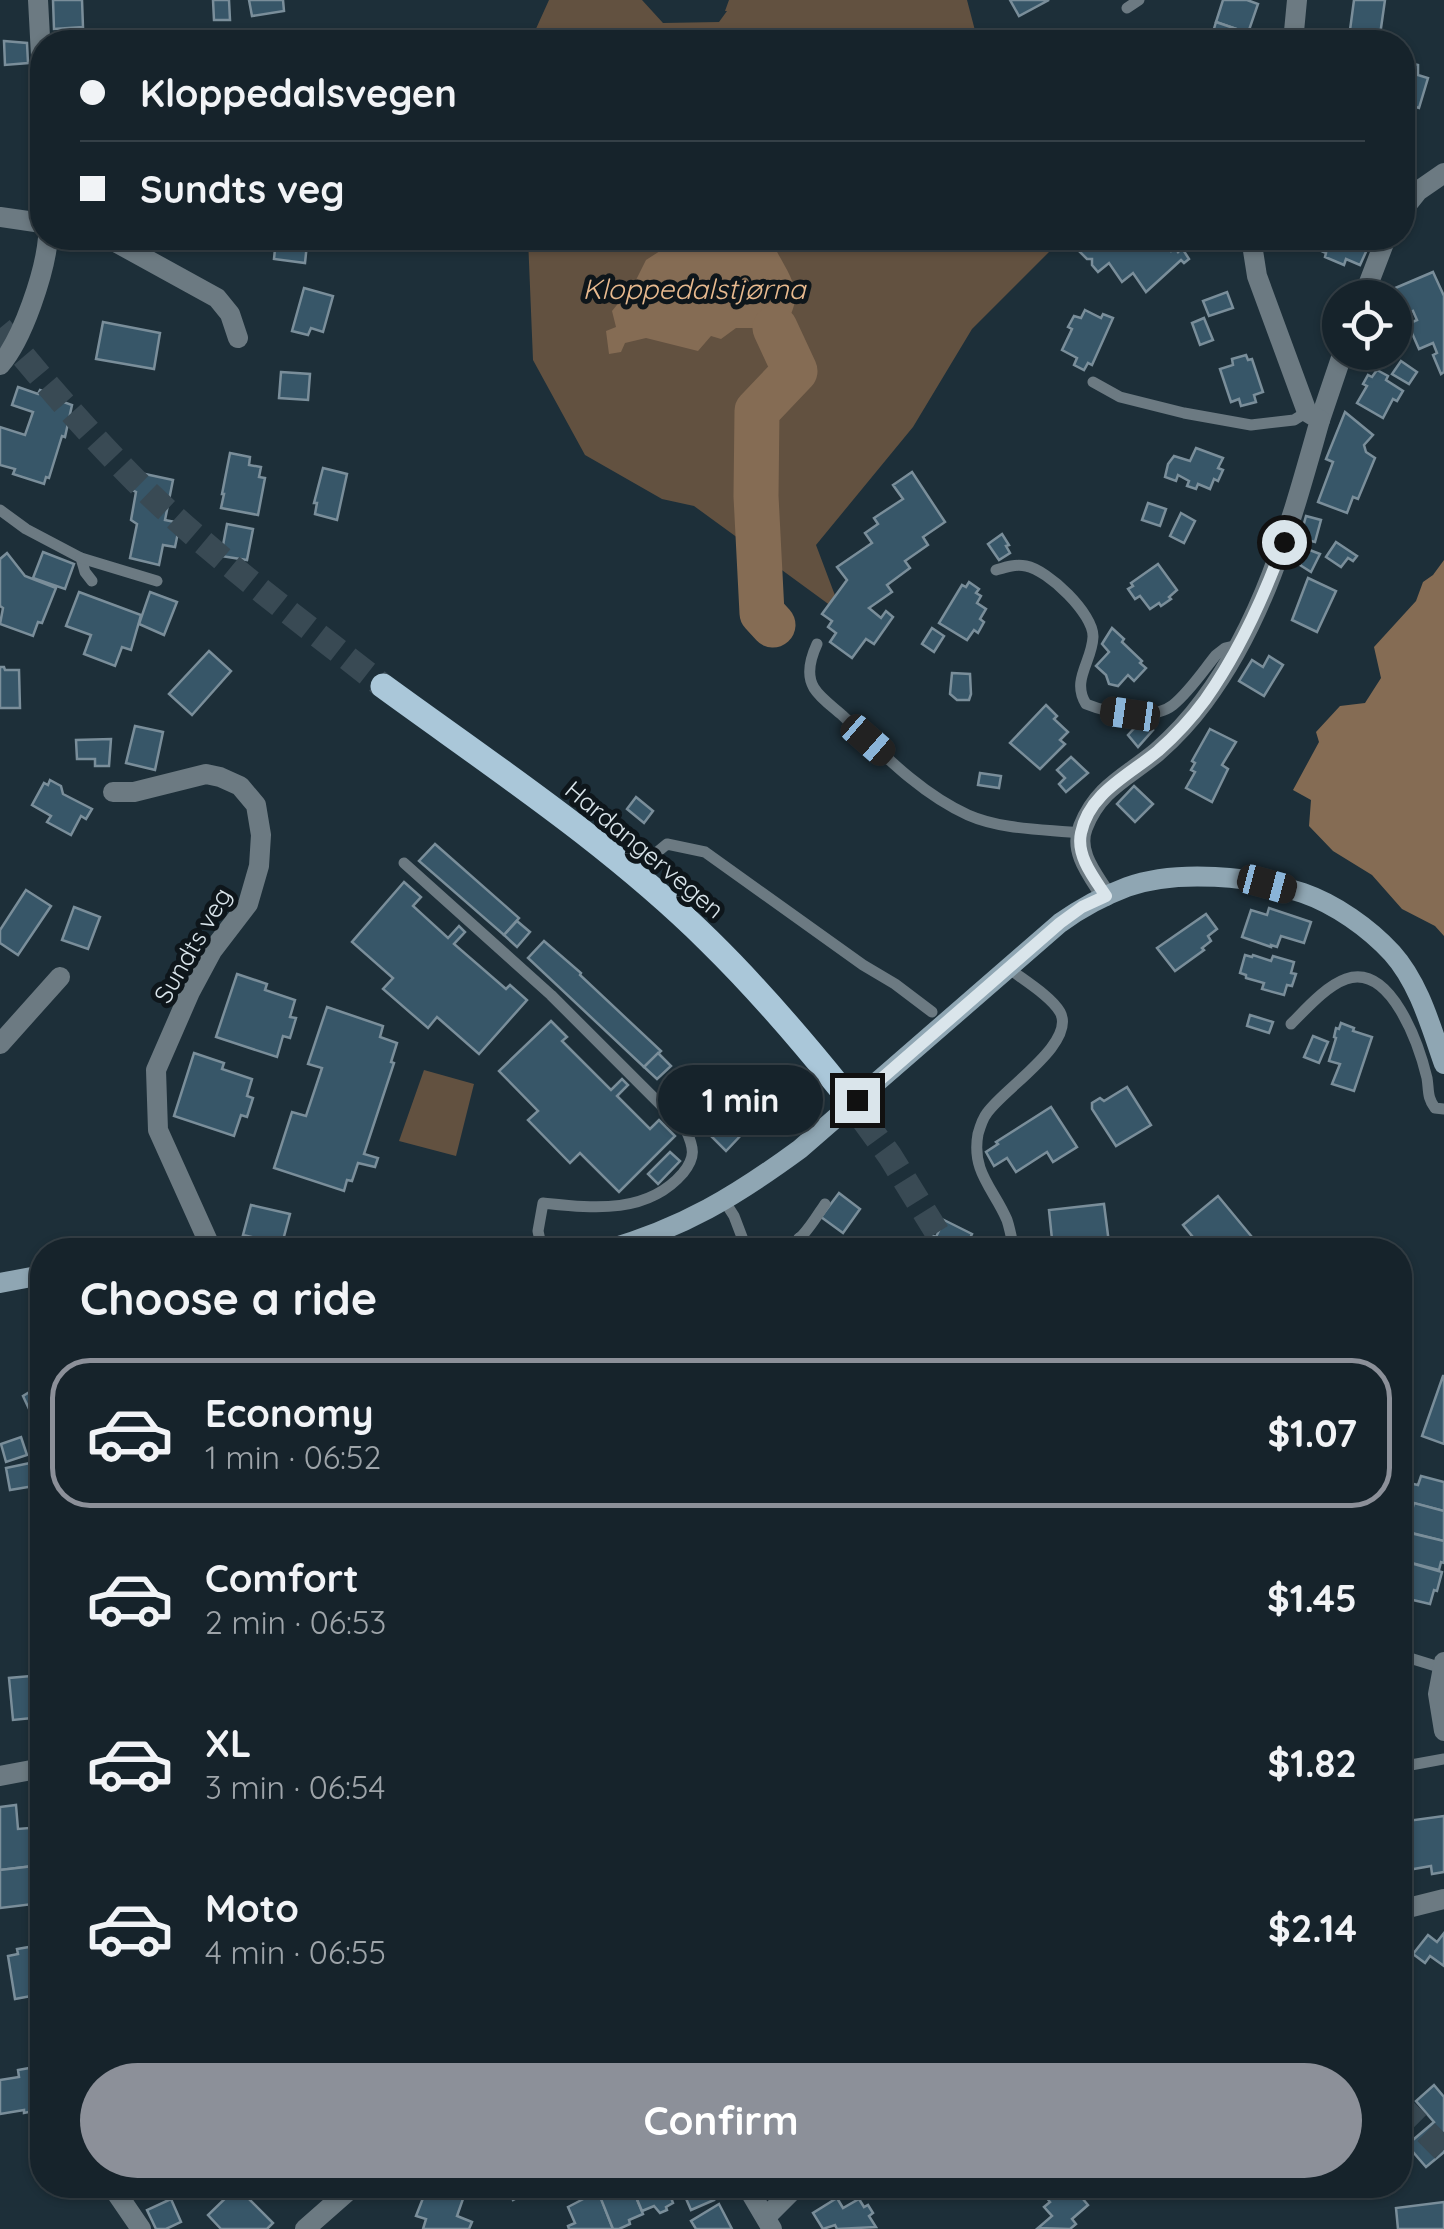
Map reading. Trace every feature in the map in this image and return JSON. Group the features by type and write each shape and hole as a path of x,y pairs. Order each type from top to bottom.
{"main road":[{"name":"Hardangervegen","path":"384,686 632,872 720,952 782,1016 841,1089"}],"street":[{"path":"38,0 39,30"},
{"path":"1294,30 1297,0"},
{"path":"1415,195 1444,173"},
{"path":"0,217 30,222"},
{"path":"0,365 8,356 28,310 46,250"},
{"path":"130,250 217,298 230,314 238,338"},
{"path":"1253,250 1257,276 1314,416"},
{"path":"1370,280 1381,250"},
{"path":"1106,896 1080,849 1081,832 1089,812 1102,794 1181,729 1204,701 1238,646 1269,585 1284,542 1314,416 1336,370"},
{"name":"Sundts veg","path":"114,792 134,792 206,774 240,786 256,805 262,834 259,866 248,904 212,951 156,1070 158,1130 207,1238"},
{"path":"647,1238 725,1202 800,1149 1007,967 1082,907 1130,886 1197,877 1267,884 1304,894 1338,910 1393,954 1419,998 1444,1064"},
{"path":"0,1044 60,976"},
{"path":"0,1283 30,1277"},
{"path":"1443,1665 1438,1694 1444,1731"},
{"path":"0,1776 30,1770"},
{"path":"1412,1907 1444,1899"},
{"path":"121,2198 142,2229"},
{"path":"305,2229 340,2198"},
{"path":"754,2198 769,2223 788,2198"}],"lane":[{"path":"1127,8 1139,0"},
{"path":"1092,382 1120,397 1251,425 1314,416"},
{"path":"0,510 26,529 81,558 157,581"},
{"path":"81,558 92,581"},
{"path":"996,570 1011,565 1046,574 1082,609 1092,626 1093,639 1079,688 1086,704 1100,710 1130,714 1171,708 1216,655 1224,648 1238,646"},
{"path":"817,644 811,659 813,688 927,791 968,814 996,824 1081,832"},
{"path":"632,872 667,844 705,852 932,1012"},
{"path":"404,862 564,1008 686,1130 694,1148 692,1162 672,1186 639,1203 602,1208 542,1203 539,1238"},
{"path":"1007,967 1058,1008 1064,1020 1062,1034 1051,1049 985,1115 978,1134 976,1157 986,1186 1006,1219 1011,1238"},
{"path":"1292,1024 1342,980 1360,976 1376,982 1394,998 1411,1034 1427,1079 1429,1100 1434,1108 1444,1110"},
{"path":"725,1202 741,1238"},
{"path":"799,1238 825,1204"},
{"path":"1412,1658 1443,1665"},
{"path":"1412,1766 1444,1759"}],"shaded area":[{"path":"549,0 642,0 663,23 719,22 729,0 967,0 975,30 535,30"},
{"path":"528,250 1049,252 972,329 913,427 816,545 842,614 694,506 662,499 585,455 533,360"},
{"path":"424,1070 474,1084 456,1156 399,1141"}],"water":[{"name":"Kloppedalstjørna","path":"776,250 794,287 791,314 785,325 775,328 736,328 721,339 711,336 698,351 646,338 625,343 621,352 609,354 606,331 616,327 612,311 634,284 646,260 660,251"},
{"path":"1444,560 1444,936 1435,926 1402,909 1372,875 1333,851 1309,826 1311,800 1293,790 1319,742 1316,732 1340,706 1365,703 1381,678 1374,647 1416,601 1423,582"}],"building":[{"path":"53,0 82,0 83,27 54,29"},
{"path":"213,0 229,0 230,20 214,20"},
{"path":"249,0 283,0 284,11 252,16"},
{"path":"1010,0 1049,0 1019,16"},
{"path":"1223,0 1258,4 1249,30 1216,22"},
{"path":"1354,0 1385,0 1381,30 1350,30"},
{"path":"1216,22 1239,30 1214,30"},
{"path":"4,41 27,43 28,63 5,65"},
{"path":"1415,64 1418,75 1428,78 1419,108 1415,107"},
{"path":"275,250 306,250 305,263 274,259"},
{"path":"1183,250 1189,259 1184,263 1181,260 1146,292 1133,273 1122,282 1109,263 1098,272 1092,259 1080,252"},
{"path":"1319,250 1367,250 1360,265 1346,259 1344,265 1325,257 1326,253"},
{"path":"1433,272 1444,296 1441,374 1433,343 1419,349 1412,333 1412,322 1417,320 1412,311 1412,281"},
{"path":"304,288 333,296 323,332 311,328 308,335 292,331"},
{"path":"1227,292 1233,308 1209,316 1203,301"},
{"path":"1085,310 1101,318 1103,314 1113,318 1092,365 1088,363 1084,370 1074,365 1077,358 1062,350 1074,316 1081,318"},
{"path":"1204,318 1213,340 1200,345 1192,323"},
{"path":"103,322 160,333 154,369 96,359"},
{"path":"1246,355 1248,360 1252,359 1263,392 1254,395 1256,402 1241,406 1239,399 1231,402 1220,369 1233,365 1232,359"},
{"path":"1412,369 1417,372 1409,384 1392,374 1395,370"},
{"path":"1377,370 1403,391 1397,401 1393,399 1383,418 1357,403 1367,386 1363,384 1368,375 1372,377"},
{"path":"281,372 310,374 308,400 279,398"},
{"path":"18,387 56,395 55,399 72,405 65,437 62,436 44,484 13,474 15,469 0,465 0,427 25,435 33,412 12,405"},
{"path":"1345,412 1373,435 1364,445 1375,458 1358,499 1353,497 1347,513 1318,502 1333,462 1326,459"},
{"path":"1196,448 1223,458 1218,468 1223,470 1210,489 1198,484 1196,489 1187,486 1189,481 1178,475 1176,481 1165,477 1174,456 1190,461"},
{"path":"230,453 250,457 249,465 261,467 259,477 265,478 258,515 221,508"},
{"path":"323,468 347,474 337,520 315,514"},
{"path":"131,471 173,480 165,520 180,523 175,547 163,545 159,565 130,558 137,524 131,520 136,492 128,488"},
{"path":"912,472 945,522 923,537 928,545 905,561 910,568 887,585 892,592 869,608 881,618 886,611 893,617 874,644 866,639 852,658 830,642 836,633 828,627 832,621 822,614 847,580 837,567 872,543 865,533 878,524 874,518 903,499 893,485"},
{"path":"1148,503 1166,509 1160,526 1142,520"},
{"path":"1181,513 1195,521 1184,543 1170,536"},
{"path":"1306,516 1321,520 1315,542 1300,538"},
{"path":"227,524 253,529 247,560 221,556"},
{"path":"1002,534 1010,553 999,560 988,544"},
{"path":"1336,542 1357,556 1353,561 1348,558 1341,567 1326,557"},
{"path":"1307,549 1320,554 1311,572 1300,565"},
{"path":"43,552 74,564 65,589 33,578"},
{"path":"7,553 25,576 56,588 33,636 0,624 0,559"},
{"path":"1158,564 1177,590 1171,599 1150,609 1128,589"},
{"path":"1308,578 1336,591 1317,632 1292,620"},
{"path":"969,582 979,589 977,603 986,609 978,633 974,630 967,640 939,623 962,585 966,587"},
{"path":"79,592 141,615 131,650 122,647 115,666 84,654 91,635 66,626"},
{"path":"150,592 177,602 164,635 139,624"},
{"path":"932,628 944,636 934,652 922,644"},
{"path":"1112,628 1146,668 1134,681 1128,675 1118,686 1109,684 1096,666 1109,652 1102,644"},
{"path":"209,651 231,671 192,715 169,694"},
{"path":"1269,656 1283,665 1264,696 1239,681 1252,660 1263,667"},
{"path":"0,667 19,670 20,708 0,708"},
{"path":"952,673 970,674 969,700 957,700 950,694"},
{"path":"1046,705 1068,732 1060,740 1065,744 1040,769 1010,743"},
{"path":"1142,720 1153,730 1138,747 1128,735"},
{"path":"135,726 163,732 155,770 126,763"},
{"path":"1210,729 1236,742 1222,765 1228,769 1212,802 1186,788 1195,772 1191,770 1195,763 1192,761"},
{"path":"111,739 109,766 95,766 95,759 77,759 76,740"},
{"path":"1071,757 1088,773 1066,792 1059,784 1065,778 1057,770"},
{"path":"980,773 1001,776 999,788 978,785"},
{"path":"50,780 61,786 63,794 92,809 86,819 81,816 71,835 47,822 51,816 32,805 44,783 48,785"},
{"path":"1134,786 1153,804 1135,822 1117,804"},
{"path":"636,797 653,811 644,823 627,809"},
{"path":"435,844 519,918 504,935 419,861"},
{"path":"404,882 421,897 413,906 448,938 459,926 465,932 454,944 506,989 510,985 527,1000 479,1054 437,1017 428,1028 383,989 393,978 352,942"},
{"path":"26,890 51,906 18,955 0,943 0,930"},
{"path":"74,907 100,917 88,949 62,940"},
{"path":"1269,908 1311,922 1304,943 1281,936 1277,947 1271,947 1242,937 1251,910 1267,915"},
{"path":"1206,914 1217,929 1208,936 1211,941 1175,971 1157,948"},
{"path":"517,921 530,932 517,947 504,935"},
{"path":"544,941 661,1051 644,1067 528,958"},
{"path":"1245,955 1294,962 1292,986 1287,985 1284,995 1262,989 1264,983 1240,973"},
{"path":"237,974 267,984 265,990 295,1000 290,1017 296,1018 290,1038 283,1036 277,1057 216,1037"},
{"path":"327,1007 383,1026 380,1037 397,1043 364,1154 378,1158 375,1167 358,1163 344,1191 274,1168 292,1112 306,1116 322,1068 308,1064"},
{"path":"1250,1015 1273,1022 1269,1033 1247,1026"},
{"path":"551,1021 567,1037 562,1041 611,1090 622,1079 628,1085 617,1096 650,1129 659,1120 675,1136 619,1192 580,1153 570,1163 528,1120 538,1111 499,1071"},
{"path":"1341,1023 1372,1037 1354,1091 1332,1084 1340,1064 1329,1061 1336,1028"},
{"path":"1313,1036 1328,1042 1319,1063 1304,1057"},
{"path":"194,1053 224,1063 222,1069 252,1079 247,1096 253,1098 247,1117 241,1115 234,1136 174,1116"},
{"path":"658,1053 671,1066 657,1079 644,1067"},
{"path":"1127,1087 1151,1125 1116,1146 1092,1103 1100,1098 1104,1101"},
{"path":"708,1097 743,1133 726,1151 690,1115"},
{"path":"1051,1107 1077,1147 1053,1162 1047,1152 1016,1172 1007,1158 994,1166 986,1152"},
{"path":"670,1152 680,1161 658,1184 648,1174"},
{"path":"839,1193 860,1209 843,1233 821,1217"},
{"path":"1218,1196 1252,1237 1189,1238 1192,1236 1183,1225"},
{"path":"1104,1204 1108,1238 1052,1238 1049,1210"},
{"path":"251,1205 290,1214 284,1238 243,1235"},
{"path":"944,1220 972,1234 970,1238 930,1238 936,1237"},
{"path":"1444,1376 1444,1444 1422,1436"},
{"path":"30,1392 30,1411 23,1396"},
{"path":"21,1437 27,1455 6,1462 1,1444"},
{"path":"30,1463 30,1487 10,1490 6,1468"},
{"path":"1421,1476 1444,1482 1444,1511 1412,1503 1412,1484 1418,1485"},
{"path":"1414,1503 1444,1511 1444,1541 1412,1533"},
{"path":"1412,1533 1444,1541 1444,1563 1441,1562 1439,1570 1412,1563"},
{"path":"1412,1563 1442,1572 1430,1604 1412,1600"},
{"path":"30,1676 30,1718 13,1720 9,1678"},
{"path":"16,1805 18,1829 30,1828 30,1866 0,1870 0,1807"},
{"path":"1444,1816 1444,1872 1432,1874 1431,1866 1412,1869 1412,1820"},
{"path":"30,1866 30,1904 0,1908 0,1870"},
{"path":"1444,1933 1444,1966 1430,1956 1425,1963 1413,1954 1428,1935 1437,1942"},
{"path":"29,1947 30,1996 15,1999 8,1956 18,1954 17,1949"},
{"path":"30,2068 30,2112 0,2114 0,2080 19,2077 18,2070"},
{"path":"1434,2085 1444,2097 1444,2152 1426,2167 1412,2151 1412,2141 1434,2122 1416,2101"},
{"path":"226,2198 248,2198 273,2223 267,2229 221,2229 208,2215"},
{"path":"423,2198 463,2198 457,2216 472,2222 469,2229 423,2229 426,2219 416,2216"},
{"path":"585,2198 601,2198 613,2229 569,2229 575,2223 568,2207"},
{"path":"601,2198 636,2198 643,2214 629,2220 630,2224 613,2229"},
{"path":"636,2198 671,2198 673,2203 660,2213 654,2206 642,2211"},
{"path":"686,2198 713,2198 714,2200 691,2210"},
{"path":"837,2198 843,2208 859,2199 864,2207 868,2205 876,2227 837,2229 835,2225 823,2229 813,2213"},
{"path":"1047,2198 1082,2198 1088,2205 1072,2219 1076,2224 1070,2229 1038,2228 1052,2216 1044,2207 1050,2202"},
{"path":"171,2199 181,2222 156,2229 147,2210"},
{"path":"1444,2202 1444,2229 1398,2229 1396,2208"},
{"path":"719,2204 732,2229 696,2229 691,2221"}],"waterway":[{"path":"773,625 762,613 756,496 757,411 795,371 775,328"}],"tunnel":[{"path":"0,328 84,426 166,510 383,686"},
{"path":"841,1089 890,1156 941,1238"},
{"path":"1412,2118 1444,2150"}],"route":[{"path":"857,1100 1060,923 1106,896 1080,849 1081,832 1089,812 1102,794 1181,729 1204,701 1254,615 1284,542"}]}
